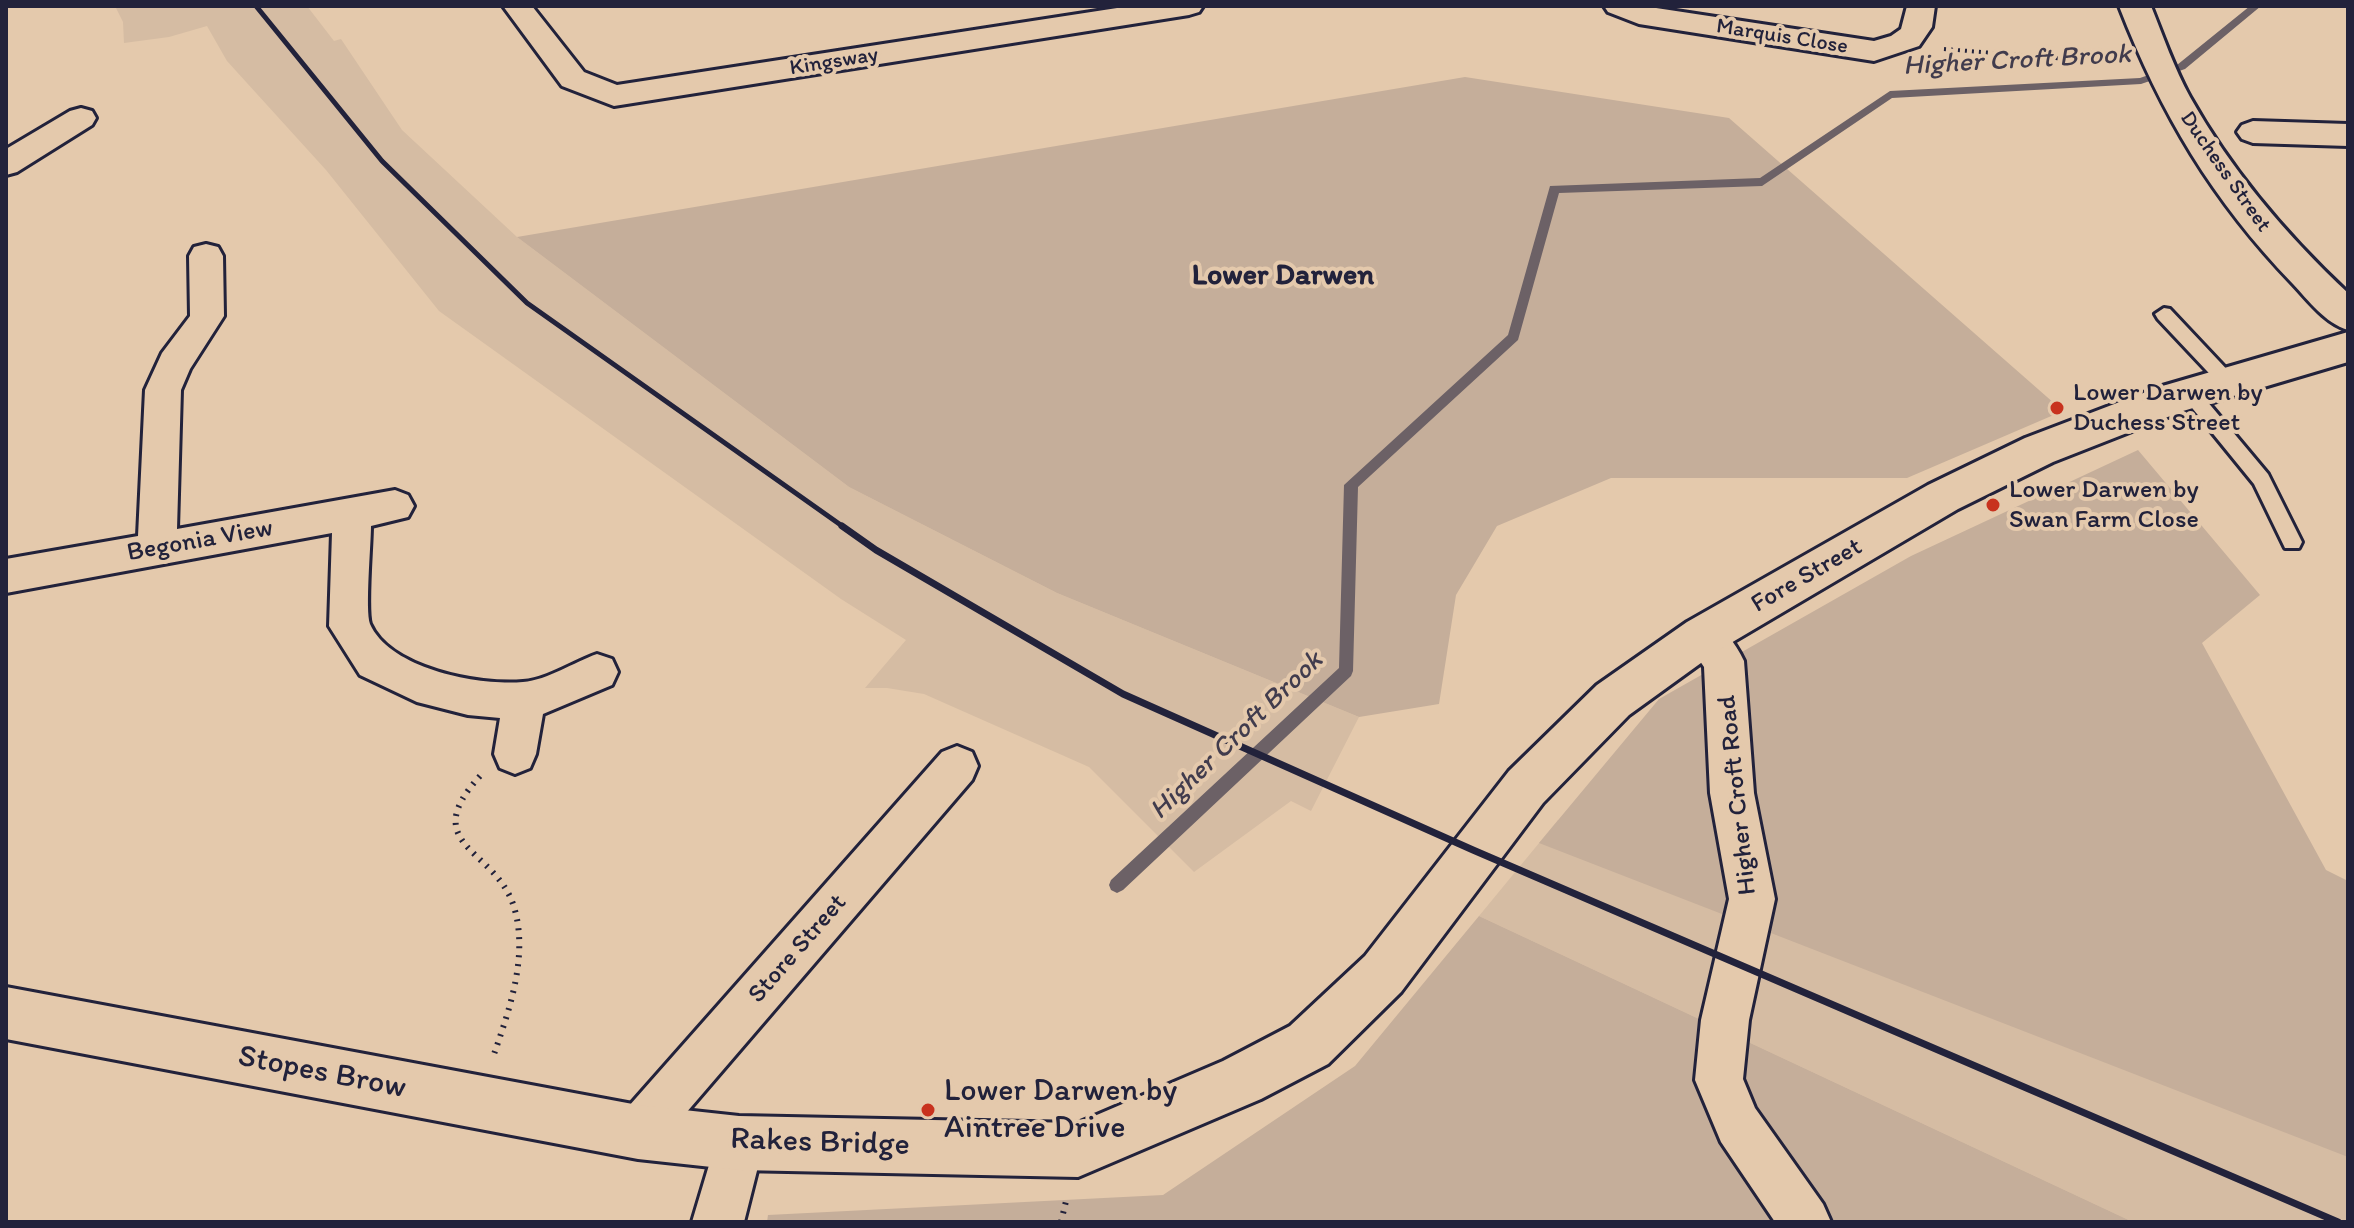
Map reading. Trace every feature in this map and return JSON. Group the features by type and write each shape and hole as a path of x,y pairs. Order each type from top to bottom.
{"main road":[{"name":"Duchess Street","path":"2135,6 2141,59 2172,94 2239,197 2271,239 2348,316"},
{"name":"Fore Street","path":"1383,974 1526,787 1613,700 1703,636 1943,497 2039,450 2209,387 2348,347"},
{"name":"Rakes Bridge","path":"638,1132 739,1143 1078,1150 1242,1080 1309,1045 1383,974"},
{"name":"Stopes Brow","path":"6,1013 638,1132"}],"street":[{"name":"Kingsway","path":"517,6 573,79 614,96 1189,6"},
{"name":"Marquis Close","path":"1618,6 1639,15 1874,51 1908,40"},
{"path":"1908,40 1920,23 1921,6"},
{"path":"6,164 81,118"},
{"path":"2253,132 2348,135"},
{"path":"157,547 163,390 175,363 207,316 206,256"},
{"name":"Begonia View","path":"6,576 395,506"},
{"path":"352,514 349,626 374,662 417,684 468,696 524,701 561,689 597,672"},
{"name":"Higher Croft Road","path":"1703,636 1724,661 1732,793 1752,899 1725,1020 1719,1080 1738,1125 1805,1222"},
{"path":"515,754 524,701"},
{"name":"Store Street","path":"638,1132 957,766"},
{"path":"718,1222 739,1143"}],"lane":[{"path":"2164,314 2261,479 2292,542"}],"path":[{"path":"1908,40 1934,48 2141,59"},
{"path":"476,1103 510,1009 517,966 517,928 509,891 457,834 454,819 471,785 515,754"}],"shaded area":[{"path":"115,6 307,6 334,41 341,39 402,130 517,237 849,487 1057,593 1359,717 1311,811 1291,801 1194,872 1089,767 924,694 865,688 906,640 841,599 439,311 326,170 227,61 207,26 169,37 124,43 123,22"},
{"path":"1465,77 1729,118 2063,411 1907,478 1611,478 1497,526 1456,595 1439,704 1359,717 1057,593 849,487 517,237"},
{"path":"2138,450 2260,595 2202,643 2326,870 2348,881 2348,1157 1539,843 1659,699 1911,556"},
{"path":"1558,820 2348,1143 2348,1222 2133,1222 1479,916"},
{"path":"1479,916 2133,1222 767,1222 768,1215 1163,1195 1355,1066"}],"waterway":[{"name":"Higher Croft Brook","path":"1117,885 1346,671 1351,485 1514,337 1554,189 1762,182 1890,95 2141,81 2181,67 2256,6"}],"railway":[{"path":"256,6 382,161 527,303 845,528"},
{"path":"842,526 876,550 1123,694 1473,850 2338,1222"}],"place":[{"name":"Lower Darwen by Duchess Street","path":"2057,408"},
{"name":"Lower Darwen by Swan Farm Close","path":"1993,505"},
{"name":"Lower Darwen by Aintree Drive","path":"928,1110"}],"district":[{"name":"Lower Darwen","path":"1283,276"}]}
